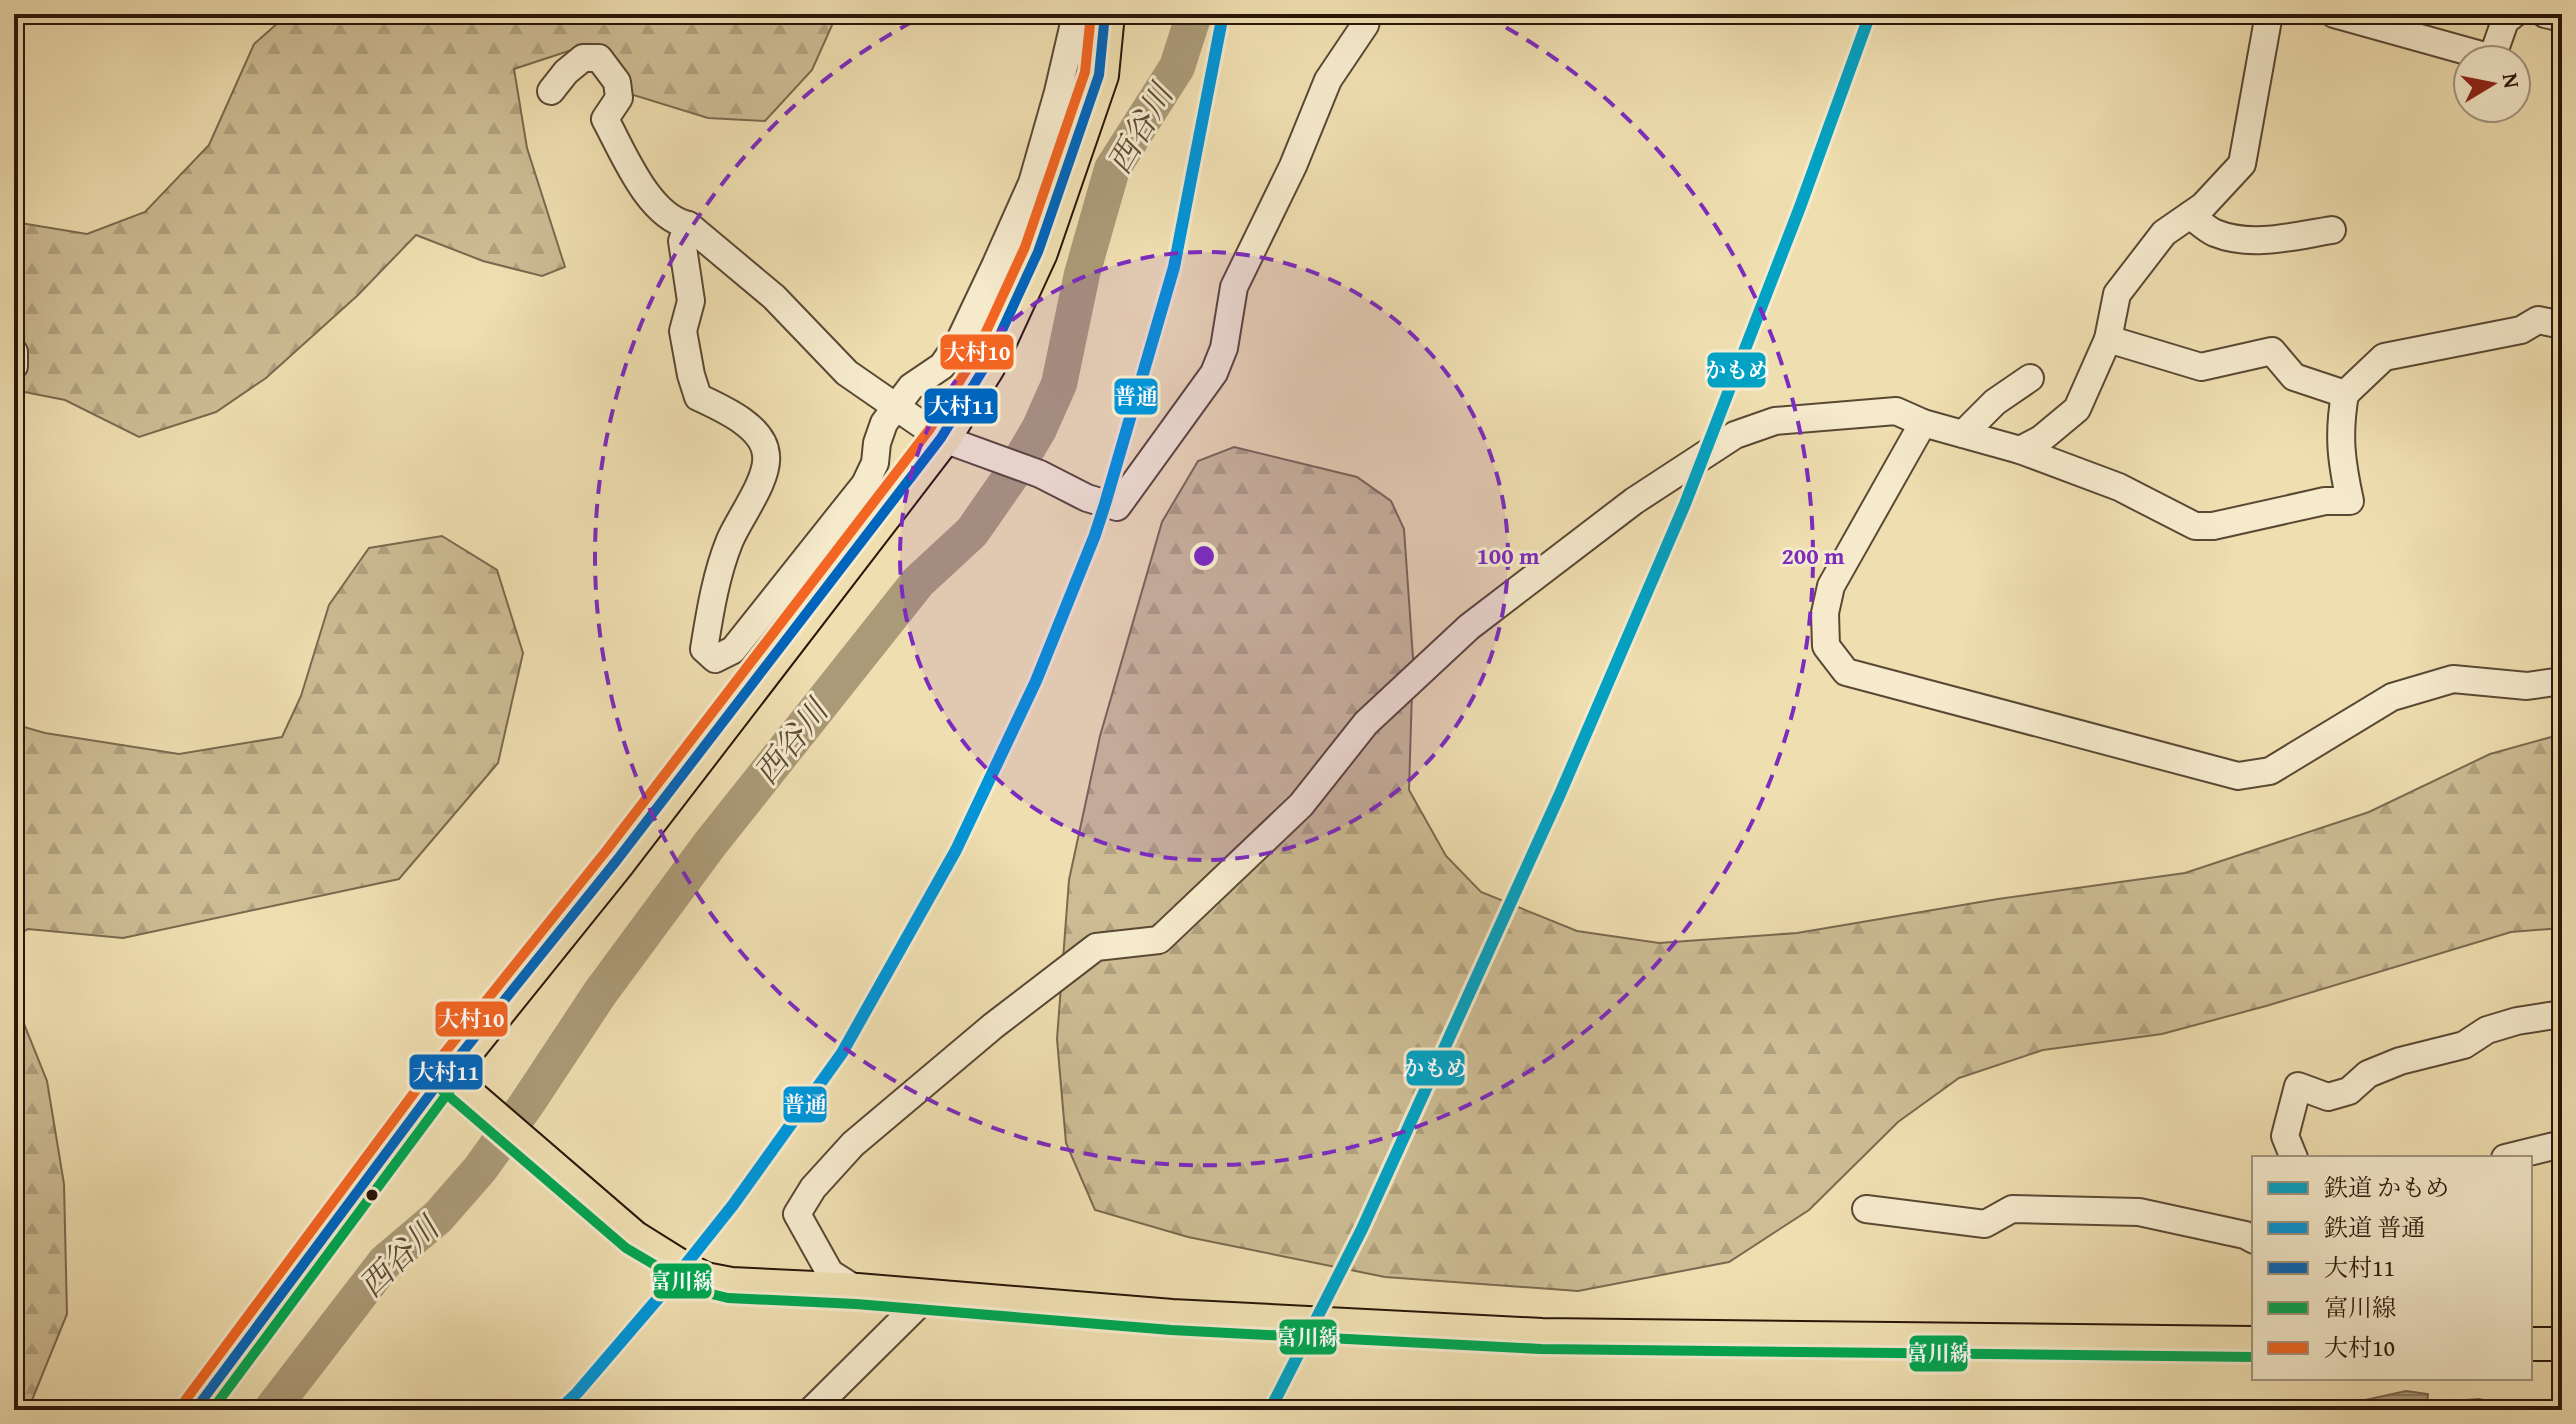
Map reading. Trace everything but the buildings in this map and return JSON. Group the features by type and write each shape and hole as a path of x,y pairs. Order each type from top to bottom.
{"highway":[{"path":"197,1408 445,1074 645,824 941,438 986,365 1038,252 1099,75 1090,16"}],"main road":[{"path":"445,1074 634,1237 705,1279 731,1284 928,1295 1172,1316 1542,1335 2252,1343"},
{"path":"2532,1344 2562,1344"}],"street":[{"path":"551,91 566,72 583,58 599,58 617,82 619,98 605,119 641,184 660,210 678,223 688,225 774,297 847,373 941,438 1040,474 1070,491 1117,507 1214,373 1224,348 1234,287 1293,166 1328,80 1365,25 1368,14"},
{"path":"2020,450 2041,439 2077,409 2108,339 2117,294 2164,233 2203,206 2242,164 2269,14"},
{"path":"2334,14 2452,47"},
{"path":"2499,44 2505,21 2514,14"},
{"path":"2545,14 2562,18"},
{"path":"688,225 682,241 691,301 683,331 698,397 744,421 767,452 765,470 730,542 712,601 704,649 715,659 733,650 865,484 875,463 877,443 884,423 894,407 911,387 942,366 959,342 1032,183 1058,92 1090,16"},
{"path":"2190,215 2212,232 2243,241 2332,230"},
{"path":"857,1290 830,1273 797,1214 813,1188 853,1144 993,1026 1096,947 1159,940 1301,805 1366,723 1469,627 1634,501 1735,435 1775,421 1896,411 1923,423 2020,450 2119,487 2195,526 2213,526 2325,501 2350,501 2340,457 2345,394 2384,357 2521,330 2538,320 2562,325"},
{"path":"2108,339 2201,367 2272,351 2294,377 2345,394"},
{"path":"14,352 14,366"},
{"path":"1963,434 1995,402 2030,378"},
{"path":"1923,423 1831,586 1825,613 1826,646 1846,672 2238,776 2270,771 2392,697 2404,693 2453,679 2527,686 2562,681"},
{"path":"2293,1156 2285,1136 2298,1086 2328,1097 2339,1094 2349,1091 2368,1074 2400,1061 2464,1045 2487,1030 2517,1021 2562,1014"},
{"path":"2513,1156 2562,1144"},
{"path":"1866,1209 1985,1224 2012,1209 2139,1212 2251,1235"},
{"path":"812,1410 928,1295"}],"green space":[{"path":"288,14 837,14 812,70 765,121 708,118 630,94 590,44 514,69 527,148 565,267 542,276 483,261 416,235 358,295 266,378 216,412 139,437 65,400 14,390 14,222 87,234 145,212 209,145 254,44"},
{"path":"1234,447 1357,477 1391,501 1404,529 1413,658 1409,790 1446,856 1481,892 1577,931 1659,943 1797,933 1998,899 2185,873 2369,812 2490,754 2562,734 2562,928 2511,932 2162,1034 2043,1050 1959,1078 1898,1122 1809,1210 1729,1262 1578,1291 1385,1277 1188,1237 1095,1210 1066,1143 1057,1039 1069,880 1100,736 1162,522 1198,461"},
{"path":"442,536 497,570 523,653 498,763 399,879 123,938 28,929 14,937 14,724 45,733 179,754 282,737 301,696 329,605 369,548"},
{"path":"14,999 47,1081 64,1184 67,1314 28,1410 14,1410"}],"shaded area":[{"path":"2406,1391 2428,1394 2427,1403 2479,1399 2525,1410 2289,1410 2300,1407 2329,1408"}],"waterway":[{"name":"西谷川","path":"271,1410 385,1262 438,1217 480,1169 600,993 710,844 918,582 972,532 1013,473 1039,429 1059,384 1082,274 1112,169 1177,67 1194,14"}],"rail line":[{"name":"普通","path":"559,1410 667,1288 733,1205 842,1053 956,850 1036,681 1105,504 1174,267 1223,14"},
{"name":"かもめ","path":"1270,1410 1362,1229 1560,794 1685,504 1800,207 1870,14"}],"transit line":[{"name":"大村10","path":"184,1402 434,1066 606,851 929,430 974,358 1025,247 1085,72 1091,14"},
{"name":"大村11","path":"195,1410 445,1074 617,860 941,438 986,365 1038,252 1099,75 1105,14"},
{"name":"富川線","path":"212,1410 456,1082"},
{"name":"富川線","path":"436,1085 626,1248 699,1291 728,1298 856,1304 1171,1330 1541,1349 2252,1357"}]}
